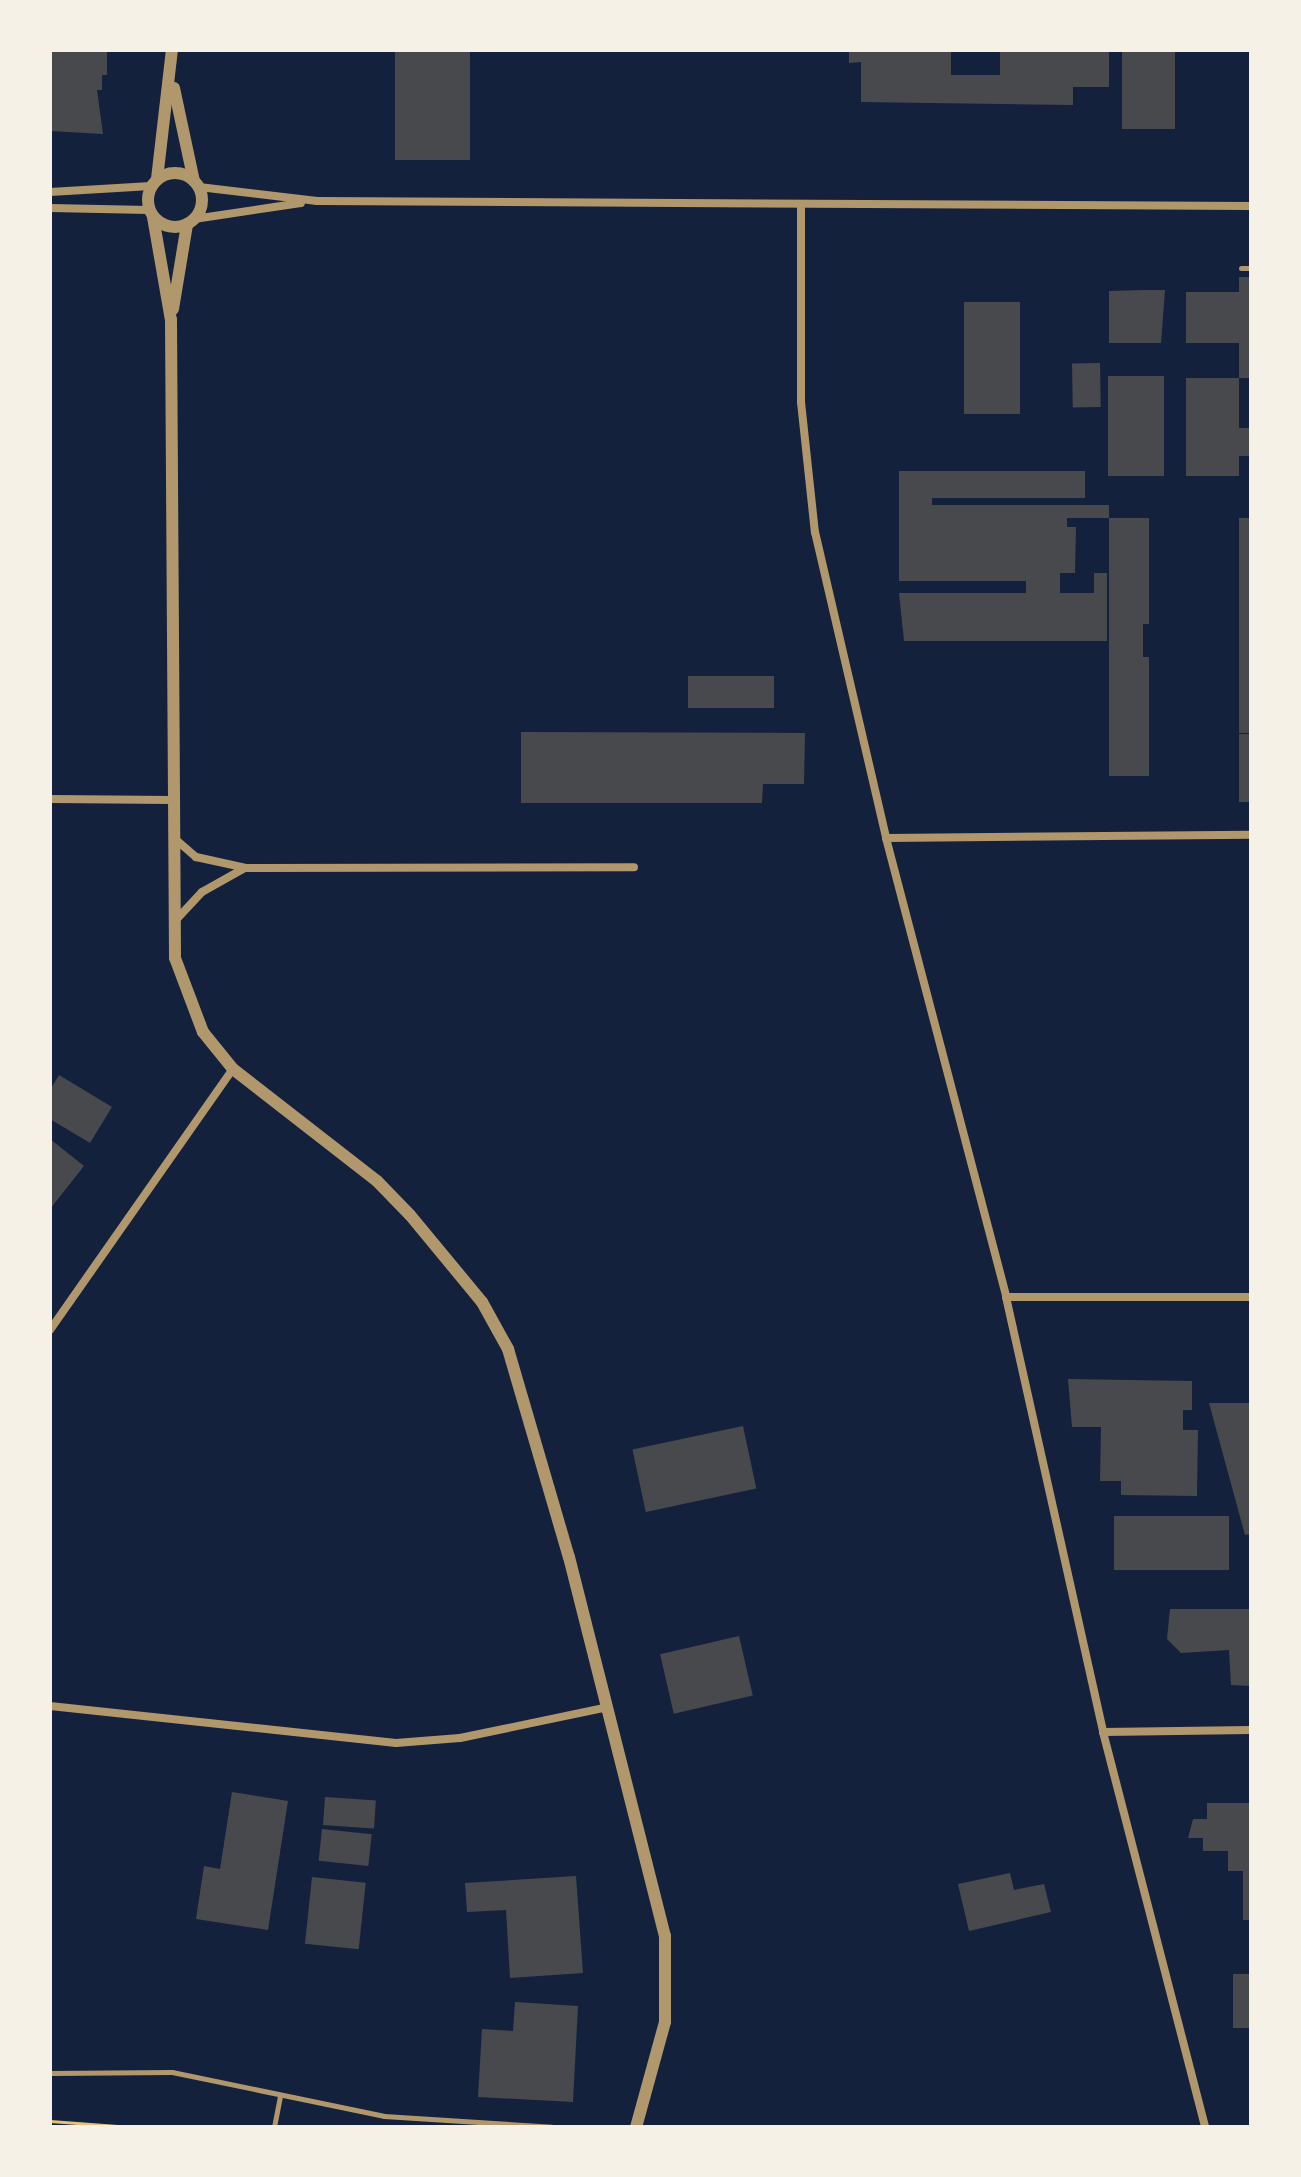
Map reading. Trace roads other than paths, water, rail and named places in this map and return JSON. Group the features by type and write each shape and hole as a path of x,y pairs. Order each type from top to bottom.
{"street":[{"path":"172,50 172,77 151,214 171,320 173,924 186,995 203,1032 233,1069 377,1181 454,1263 482,1302 524,1394 608,1707 665,1936 665,2022 636,2127"},
{"path":"171,320 190,222 202,203 172,77"},
{"path":"50,192 154,183 179,173 196,184 317,201 1251,206"},
{"path":"50,208 151,214 169,227 317,201"},
{"path":"801,204 801,402 815,532 886,838 1006,1297 1103,1732 1205,2127"},
{"path":"50,799 173,800"},
{"path":"886,838 1251,835"},
{"path":"174,838 196,857 246,868 634,867"},
{"path":"173,924 202,892 246,868"},
{"path":"50,1330 54,1317 233,1069"},
{"path":"1006,1297 1251,1297"},
{"path":"50,1706 396,1743 460,1738 608,1707"},
{"path":"1103,1732 1251,1730"}],"lane":[{"path":"1241,268 1251,268"},
{"path":"50,2073 172,2072 384,2116 552,2127"},
{"path":"274,2127 280,2096"}]}
